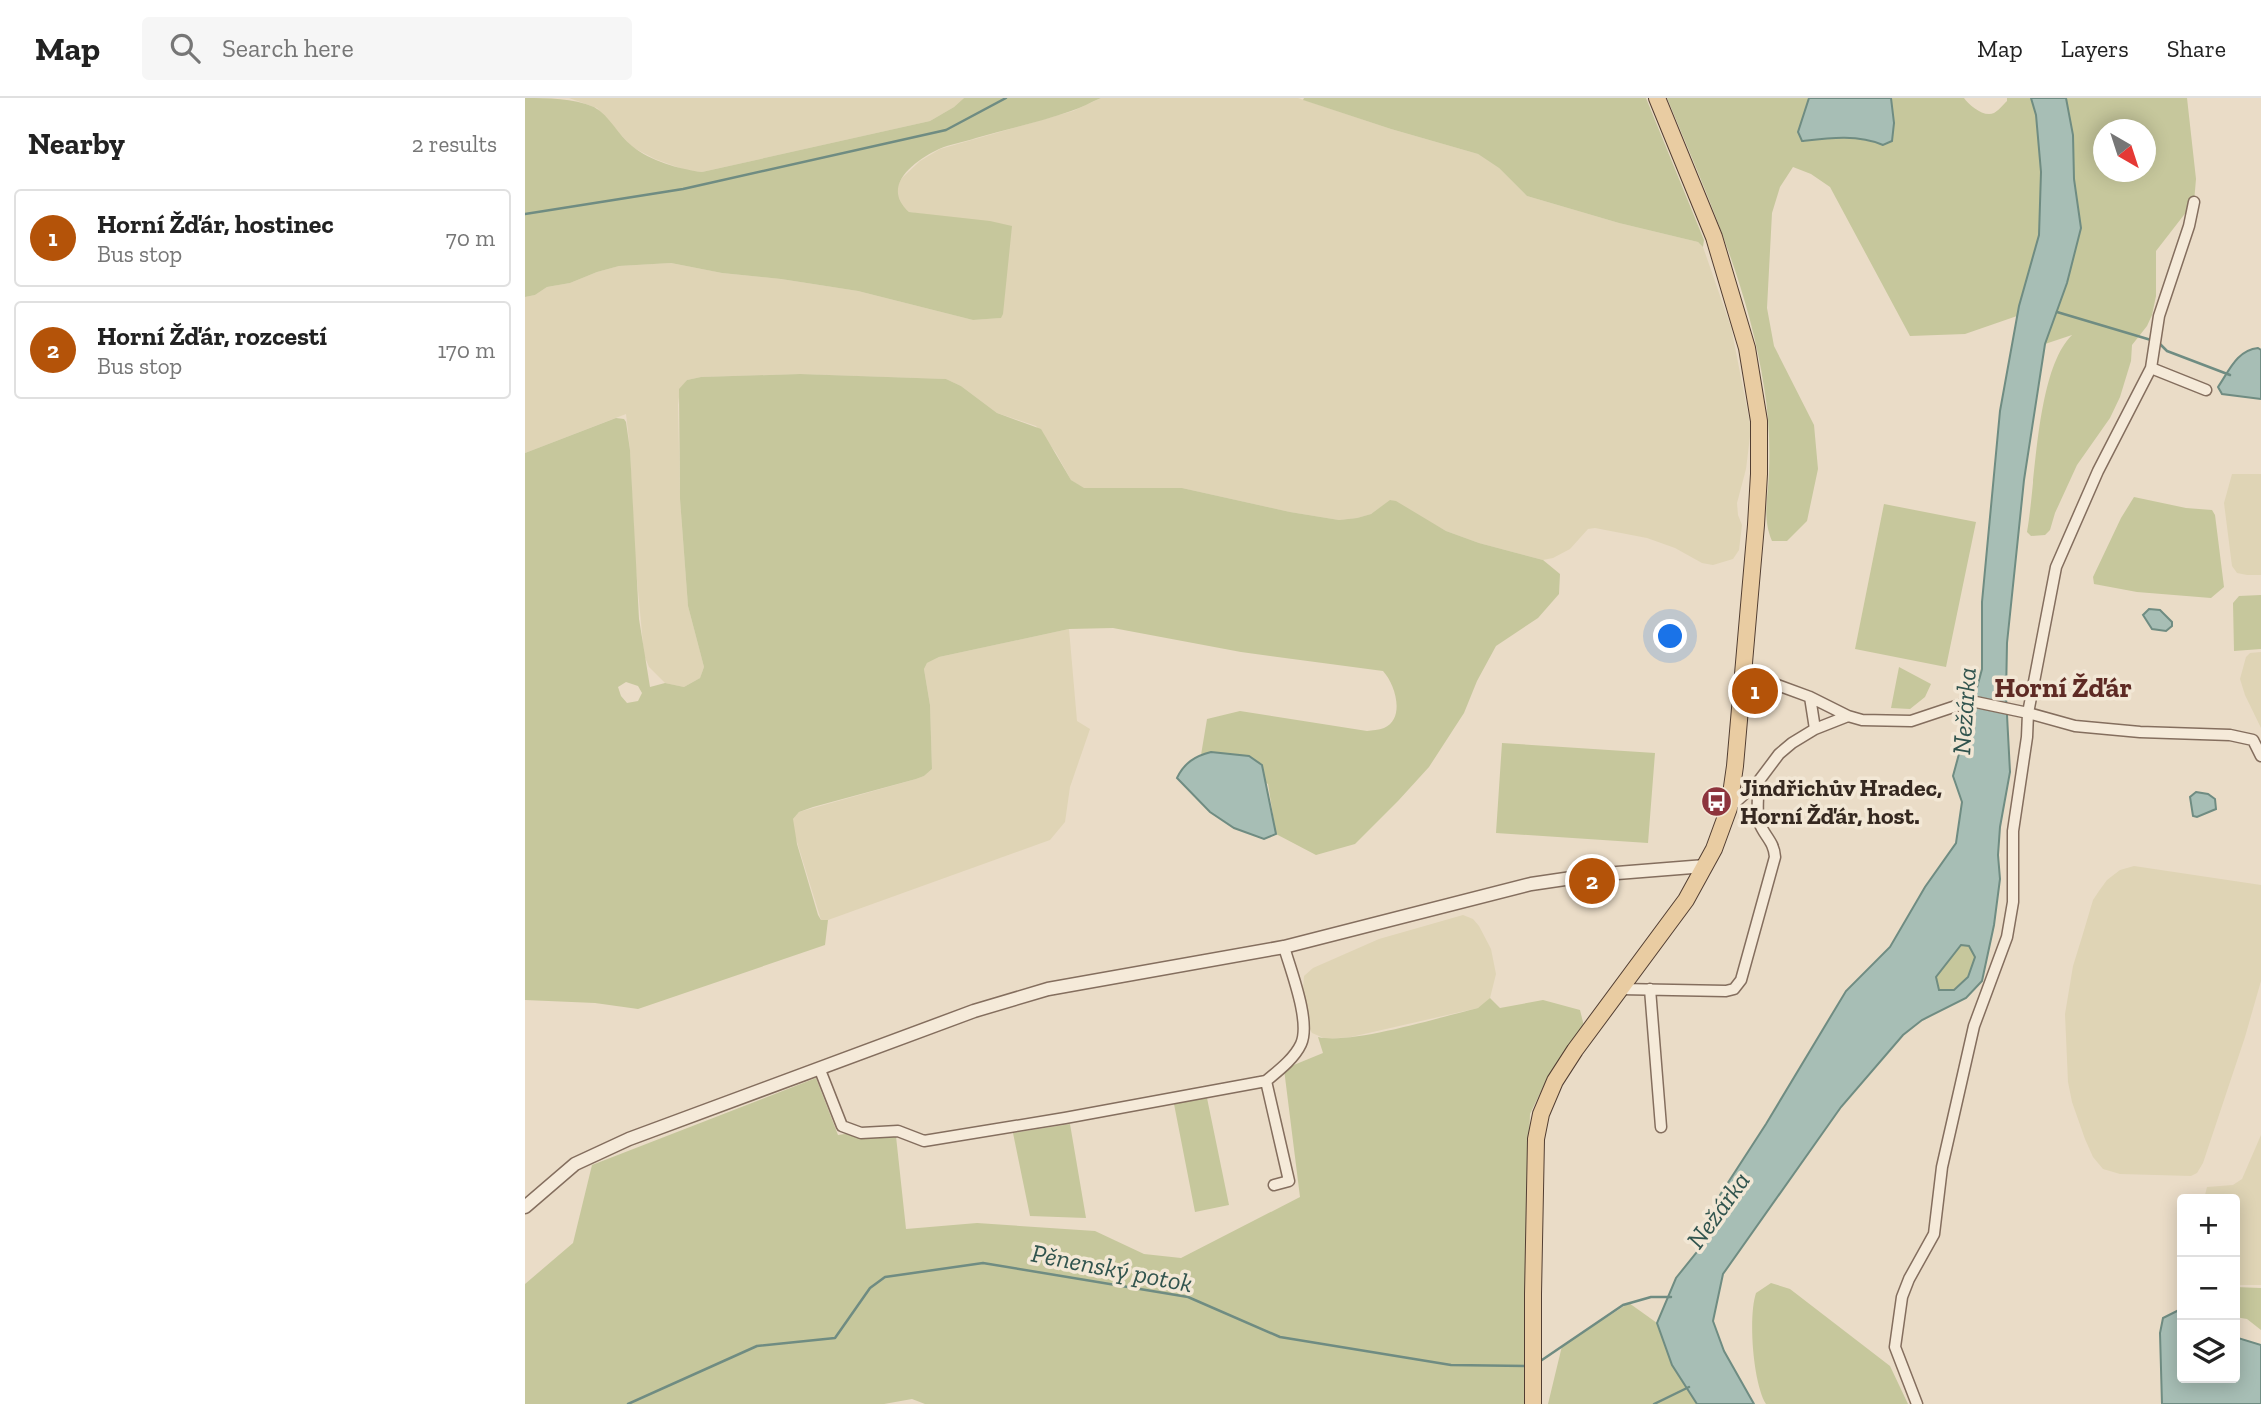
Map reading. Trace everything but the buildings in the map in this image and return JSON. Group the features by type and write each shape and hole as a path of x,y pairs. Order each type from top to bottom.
{"main road":[{"path":"1533,1404 1536,1139 1541,1114 1555,1081 1686,900 1714,849 1729,808 1742,672 1759,474 1759,421 1755,388 1747,348 1714,237 1657,98"}],"street":[{"path":"1917,1404 1895,1347 1902,1297 1934,1234 1942,1167 1971,1038 2007,937 2013,901 2013,831 2028,713 2056,567 2098,471 2151,368 2159,316 2189,226 2194,202"},
{"path":"2151,368 2206,390"},
{"path":"1742,672 1862,720 1911,721 1971,701 2075,726 2140,732 2230,735 2253,740 2261,756"},
{"path":"1810,697 1815,729"},
{"path":"1729,808 1758,782 1779,754 1792,743 1815,729 1848,716"},
{"path":"1620,989 1726,991 1734,989 1741,980 1775,857 1774,846 1758,819 1758,782"},
{"path":"525,1206 575,1164 629,1139 974,1011 1048,989 1284,947 1531,884 1592,874 1705,866"},
{"path":"820,1070 842,1126 861,1133 898,1131 924,1141 1065,1118 1266,1080 1290,1059 1300,1046 1305,1030 1284,947"},
{"path":"1650,989 1661,1127"},
{"path":"1266,1080 1289,1181 1274,1185"}],"shaded area":[{"path":"569,98 964,98 930,121 702,172 685,170 632,147 597,108"},
{"path":"1101,98 1298,98 1478,154 1499,168 1527,196 1619,223 1698,242 1703,247 1731,327 1751,428 1746,469 1737,503 1742,525 1739,550 1733,559 1713,565 1702,563 1675,548 1647,538 1595,528 1588,529 1570,549 1543,560 1446,531 1391,500 1371,514 1339,520 1182,488 1084,489 1071,480 1036,426 997,413 961,386 946,379 800,374 701,377 687,380 680,389 678,405 680,499 688,606 704,667 700,678 684,687 665,683 649,667 644,655 626,414 525,453 525,297 535,295 547,287 570,283 619,266 671,263 722,273 858,291 973,320 1001,318 942,217 909,212 900,205 896,197 898,185 920,161 940,149 1073,111"},
{"path":"2232,474 2261,474 2261,575 2237,573 2232,566 2224,503"},
{"path":"1069,629 1077,721 1090,729 1070,787 1065,822 1050,840 828,920 821,920 792,826 793,819 799,812 916,779 932,769 930,705 924,669 927,663 939,657"},
{"path":"2261,652 2261,728 2240,679 2246,657 2250,653"},
{"path":"2134,866 2261,885 2261,981 2203,1163 2197,1173 2191,1176 2120,1174 2103,1169 2093,1157 2085,1139 2068,1082 2065,1014 2073,966 2093,900 2107,880 2120,870"},
{"path":"1463,915 1473,919 1479,926 1491,949 1496,974 1490,998 1485,1004 1478,1008 1351,1037 1326,1039 1312,1033 1307,1024 1303,989 1304,976 1313,968 1379,939"},
{"path":"2261,1135 2261,1285 2240,1285 2240,1194 2205,1194 2207,1187 2233,1185 2242,1179"}],"green space":[{"path":"525,98 569,100 594,107 605,115 627,142 647,156 684,169 702,172 930,121 964,98 1101,98 1059,115 943,147 920,160 904,175 898,193 909,212 1012,226 1003,314 1001,318 973,320 858,291 722,273 671,263 619,266 570,283 547,287 535,295 525,297"},
{"path":"1646,98 1704,240 1703,247 1698,242 1619,223 1527,196 1499,168 1478,154 1391,129 1303,100"},
{"path":"1667,98 1809,98 1802,141 1854,138 1883,145 1894,123 1891,98 1964,98 1977,110 1990,114 1999,109 2007,98 2031,98 2036,115 2041,172 2039,235 2017,316 1965,334 1910,336 1830,187 1811,174 1793,167 1780,187 1772,213 1767,308 1774,346 1814,425 1818,469 1807,521 1787,541 1772,541 1767,524 1768,419 1748,313 1725,240"},
{"path":"2066,98 2187,98 2196,179 2194,202 2156,251 2156,296 2152,315 2132,345 2131,361 2120,397 2110,418 2077,465 2050,530 2045,535 2031,536 2027,532 2044,400 2060,351 2072,335 2045,344 2067,283 2081,228 2074,179 2073,135"},
{"path":"800,374 946,379 961,386 997,413 1041,429 1071,480 1084,488 1182,488 1339,520 1371,514 1390,500 1396,501 1446,531 1543,560 1560,574 1559,594 1538,618 1496,646 1464,713 1429,767 1398,801 1355,844 1316,855 1276,834 1268,784 1211,752 1201,755 1207,719 1240,711 1367,731 1382,729 1391,723 1397,709 1394,692 1383,671 1241,652 1113,628 1069,629 939,657 927,663 924,669 930,705 932,769 916,779 799,812 793,819 797,844 818,915 821,920 828,920 825,945 638,1009 595,1003 525,1000 525,453 616,418 624,419 630,450 639,619 650,687 665,683 684,687 700,678 704,667 688,606 680,499 679,389 687,380 701,377","holes":["626,682 638,686 642,693 638,701 627,703 618,687"]},
{"path":"2134,497 2186,508 2212,510 2215,515 2224,587 2211,598 2137,592 2094,584 2093,577"},
{"path":"1884,504 1976,522 1946,667 1855,649"},
{"path":"2261,595 2261,649 2234,651 2233,603 2239,596"},
{"path":"1899,667 1931,684 1925,697 1910,709 1891,708"},
{"path":"1502,743 1655,753 1648,843 1496,833"},
{"path":"1961,945 1969,946 1975,957 1968,977 1954,991 1939,990 1936,977"},
{"path":"1490,998 1500,1008 1543,1000 1580,1010 1584,1026 1545,1083 1530,1114 1524,1404 925,1404 912,1399 884,1404 525,1404 525,1284 573,1243 592,1165 816,1078 838,1135 895,1127 906,1229 977,1223 1095,1231 1144,1254 1181,1258 1300,1197 1284,1069 1323,1053 1318,1037 1351,1037 1396,1029 1478,1008"},
{"path":"1207,1098 1229,1205 1195,1212 1174,1104"},
{"path":"1070,1124 1086,1218 1030,1216 1013,1133"},
{"path":"1771,1283 1790,1289 1890,1366 1908,1404 1766,1404 1755,1366 1752,1318 1756,1293"},
{"path":"2240,1287 2261,1288 2261,1330 2247,1319 2240,1318"},
{"path":"1629,1303 1657,1323 1672,1365 1697,1404 1548,1404 1562,1346"}],"water":[{"path":"1809,98 1891,98 1894,123 1892,141 1883,145 1853,138 1802,141 1798,132"},
{"name":"Nežárka","path":"2031,98 2066,98 2073,135 2074,179 2081,228 2067,283 2045,344 2024,480 2007,643 2006,696 2010,772 2000,827 2000,879 1994,925 1982,981 1966,998 1922,1020 1903,1035 1841,1107 1723,1274 1713,1321 1724,1351 1754,1404 1697,1404 1672,1365 1657,1323 1676,1278 1700,1248 1720,1195 1846,991 1890,947 1925,887 1956,843 1962,802 1953,776 1982,669 1982,602 2000,411 2019,306 2039,235 2041,172 2036,115","holes":["1961,945 1969,946 1975,957 1968,977 1954,990 1939,990 1936,977"]},
{"path":"2258,348 2261,350 2261,399 2222,394 2218,387 2234,362 2244,353"},
{"path":"2149,609 2160,610 2172,622 2172,626 2166,631 2152,629 2143,615"},
{"path":"1211,752 1249,756 1262,765 1276,834 1264,839 1234,828 1210,812 1177,778 1191,761"},
{"path":"2196,792 2208,794 2215,799 2216,809 2197,817 2193,816 2190,797"},
{"path":"2177,1311 2177,1383 2240,1383 2240,1339 2261,1345 2261,1404 2162,1404 2160,1333 2163,1318"}],"waterway":[{"path":"525,214 683,189 946,130 1006,98"},
{"path":"2057,312 2151,340"},
{"path":"2160,344 2167,351 2230,375"},
{"name":"Pěnenský potok","path":"628,1404 757,1346 835,1338 870,1288 885,1277 983,1263 1188,1297 1280,1337 1451,1365 1527,1366"},
{"name":"Pěnenský potok","path":"1539,1362 1623,1305 1651,1297 1671,1297"},
{"path":"1654,1404 1689,1387"}],"place":[{"name":"Horní Žďár, hostinec","path":"1755,691"},
{"name":"Jindřichův Hradec, Horní Žďár, host.","path":"1717,802"},
{"name":"Horní Žďár, rozcestí","path":"1592,881"}],"district":[{"name":"Horní Žďár","path":"2063,687"}]}
